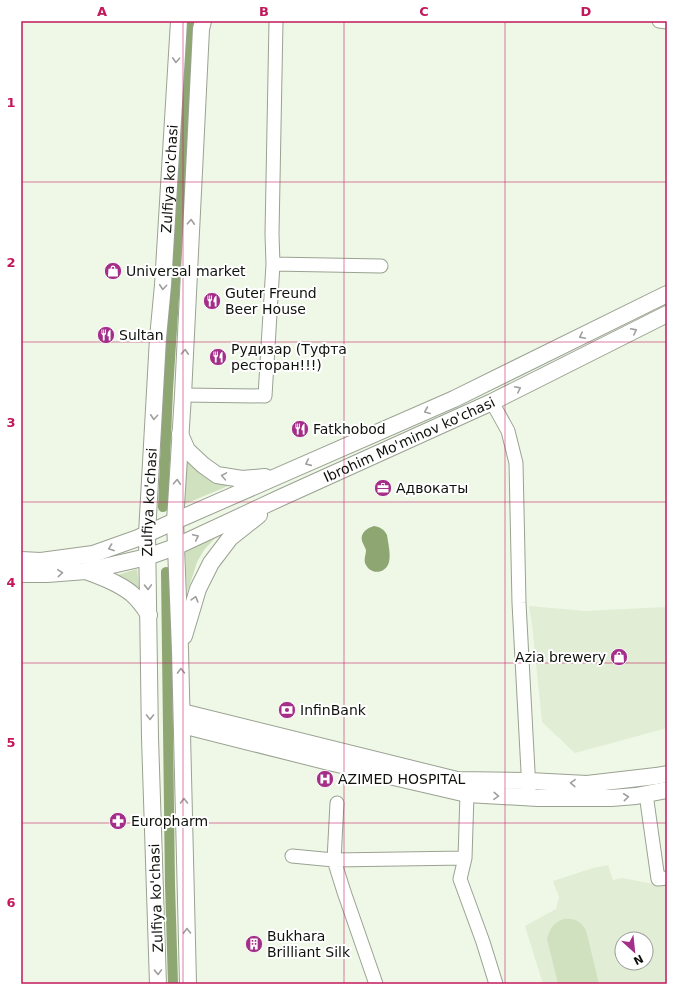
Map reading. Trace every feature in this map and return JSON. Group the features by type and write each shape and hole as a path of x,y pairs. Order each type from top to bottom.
{"main road":[{"name":"Zulfiya ko'chasi","path":"158,984 150,738 147,534 158,338 163,285 179,21"},
{"name":"Zulfiya ko'chasi","path":"188,984 182,718 175,521 179,434 183,395 201,29 203,21"},
{"name":"Ibrohim Mo'minov ko'chasi","path":"21,560 41,561 93,554 138,538 454,400 667,294"},
{"name":"Ibrohim Mo'minov ko'chasi","path":"21,574 86,571 147,557 175,547 492,402 667,314"},
{"path":"454,400 462,416"},
{"path":"179,434 187,450 203,466 217,475 242,479 276,477"},
{"path":"180,650 198,589 210,563 230,538 280,498"},
{"path":"86,571 114,582 132,593 149,615"},
{"path":"182,718 460,789 530,798 612,798 667,790"},
{"path":"460,789 529,781 587,784 667,774"}],"street":[{"path":"183,395 265,396 273,264 272,234 276,21"},
{"path":"659,21 667,22"},
{"path":"273,264 381,266"},
{"path":"492,402 508,432 516,463 519,602 530,798"},
{"path":"460,789 465,858 460,879 483,942 496,984"},
{"path":"646,794 658,878 667,878"},
{"path":"337,804 334,860 376,984"},
{"path":"292,856 334,860 465,858"}],"shaded area":[{"path":"186,458 209,475 228,486 185,504"},
{"path":"374,526 382,529 386,533 390,552 390,559 387,566 382,571 378,572 371,570 366,565 366,550 362,541 362,536 365,531"},
{"path":"215,538 204,550 197,562 187,593 185,552"},
{"path":"137,569 140,596 114,576"},
{"name":"Azia brewery","path":"529,606 585,611 667,607 667,728 575,753 542,722"},
{"path":"608,865 613,880 622,878 659,885 667,885 667,984 543,984 525,926 556,909 559,897 553,881 593,868"},
{"path":"564,919 577,921 582,924 586,930 599,984 558,984 547,939 552,926"}],"waterway":[{"path":"163,507 168,390 182,189 187,64 191,21"},
{"path":"166,572 170,885 173,984"}],"place":[{"name":"Universal market","path":"113,271"},
{"name":"Guter Freund Beer House","path":"212,301"},
{"name":"Sultan","path":"106,335"},
{"name":"Рудизар (Туфта ресторан!!!)","path":"218,357"},
{"name":"Fatkhobod","path":"300,429"},
{"name":"Адвокаты","path":"383,488"},
{"name":"Azia brewery","path":"619,657"},
{"name":"InfinBank","path":"287,710"},
{"name":"AZIMED HOSPITAL","path":"325,779"},
{"name":"Europharm","path":"118,821"},
{"name":"Bukhara Brilliant Silk","path":"254,944"}]}
